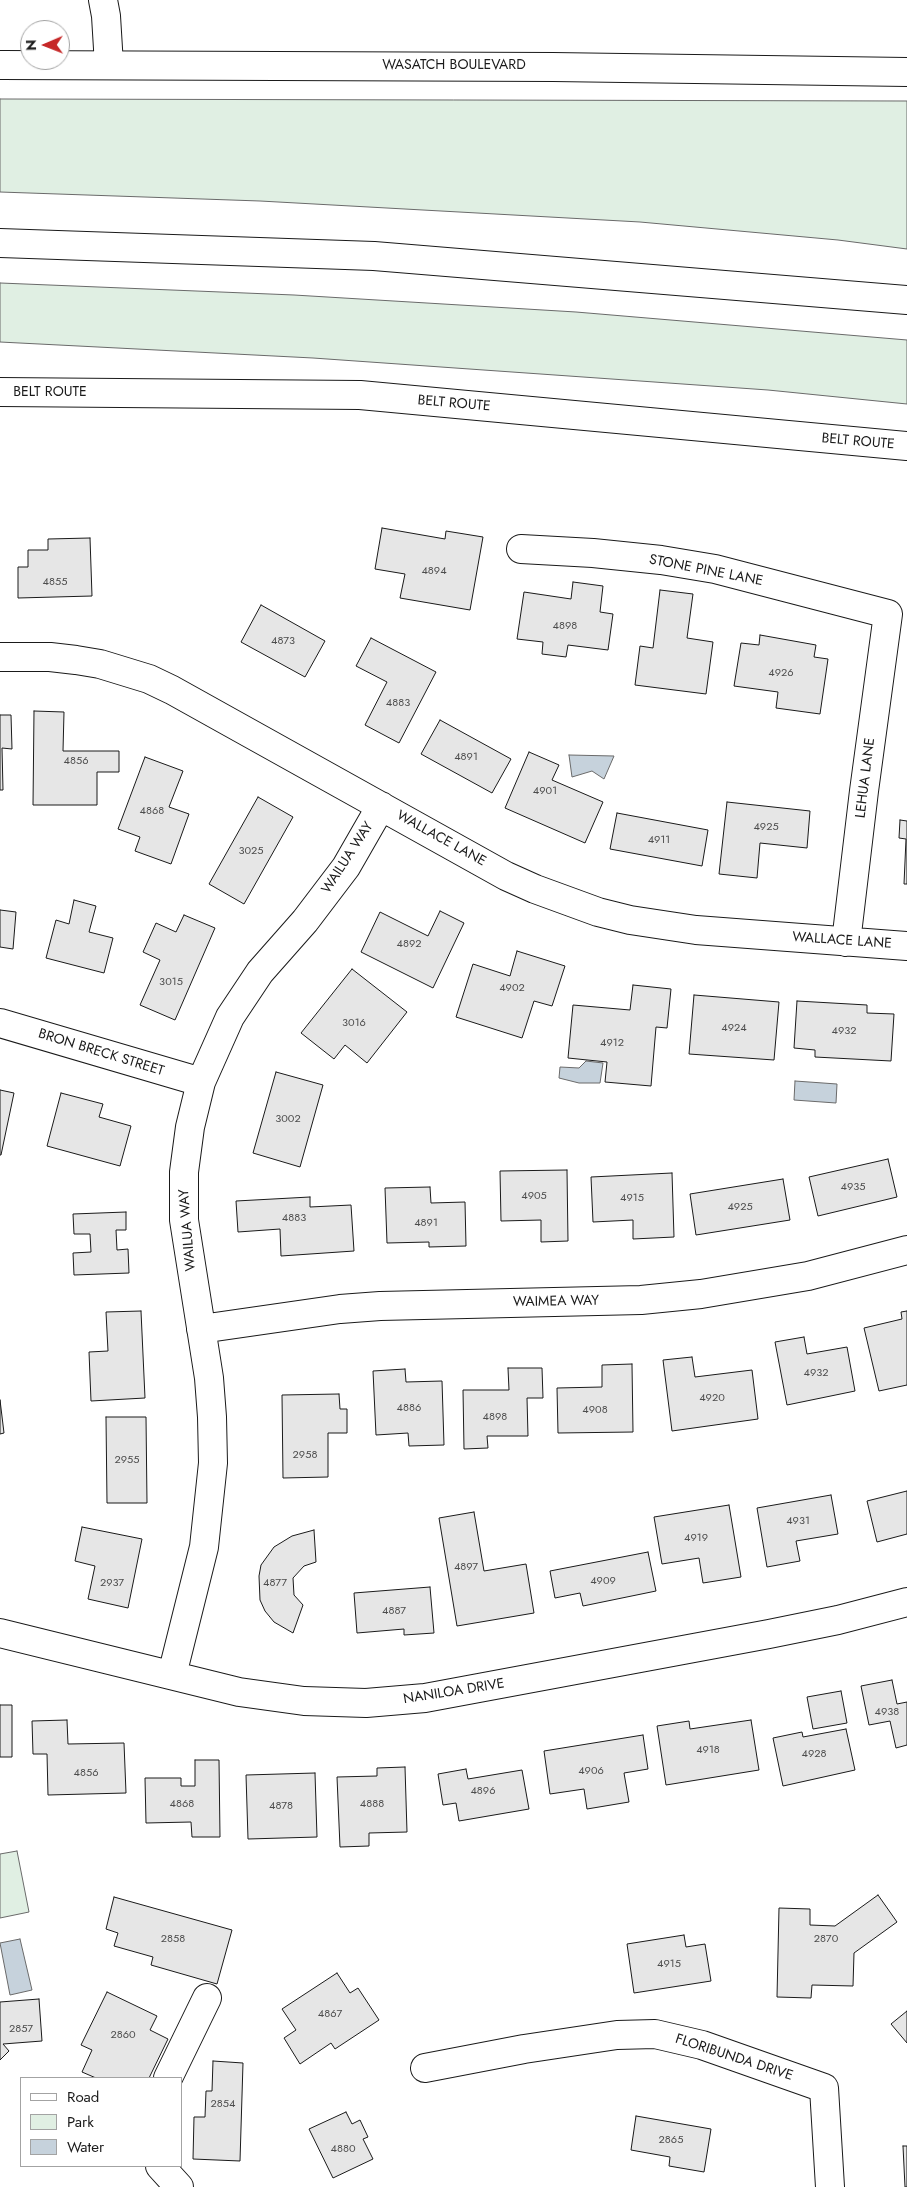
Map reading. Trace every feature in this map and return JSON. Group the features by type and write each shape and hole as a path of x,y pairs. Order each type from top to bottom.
{"main road":[{"path":"103,0 110,65"},
{"name":"WASATCH BOULEVARD","path":"0,65 675,68 907,72"},
{"path":"0,243 374,256 907,300"},
{"name":"BELT ROUTE","path":"0,392 360,395 907,446"},
{"name":"STONE PINE LANE","path":"521,549 661,560 715,569 898,610"},
{"name":"LEHUA LANE","path":"846,942 864,791 898,610"},
{"name":"WALLACE LANE","path":"0,658 50,657 76,660 148,679 506,876 535,889 598,912 630,920 688,929 907,946"},
{"name":"WAILUA WAY","path":"172,1675 198,1574 211,1489 212,1417 209,1378 187,1241 183,1197 186,1149 201,1082 219,1038 243,995 277,951 305,921 341,873 381,806"},
{"name":"BRON BRECK STREET","path":"0,1023 201,1082"},
{"name":"WAIMEA WAY","path":"200,1329 340,1309 380,1306 641,1300 701,1294 808,1276 907,1250"},
{"name":"NANILOA DRIVE","path":"0,1632 240,1692 304,1701 366,1703 415,1699 768,1634 838,1620 907,1602"},
{"path":"168,2077 207,1998"},
{"name":"FLORIBUNDA DRIVE","path":"425,2068 524,2049 617,2035 655,2034 702,2045 824,2088 830,2187"},
{"path":"161,2167 179,2187"}],"green space":[{"path":"0,99 907,101 907,249 838,240 640,222 260,201 0,192"},
{"path":"0,283 294,295 576,312 907,340 907,404 768,390 313,358 0,342"},
{"path":"17,1851 29,1912 0,1918 0,1854"}],"water":[{"path":"569,755 614,756 604,779 592,771 572,777"},
{"path":"586,1061 603,1063 600,1083 579,1083 559,1078 560,1067 579,1068"},
{"path":"795,1081 837,1084 836,1103 794,1100"},
{"path":"20,1939 32,1990 10,1995 0,1943"}],"building":[{"path":"382,528 445,539 446,531 483,537 470,610 400,598 405,574 375,569"},
{"path":"90,538 92,596 18,598 18,567 28,567 28,550 48,550 48,539"},
{"path":"573,582 603,586 600,612 613,614 608,650 568,645 566,657 542,654 543,642 517,639 524,592 571,599"},
{"path":"660,590 693,594 687,638 713,642 706,694 635,685 640,646 653,648"},
{"path":"261,605 325,641 305,677 241,642"},
{"path":"760,635 816,645 814,657 828,659 820,714 776,708 778,692 734,686 741,643 759,645"},
{"path":"371,638 436,672 399,743 365,725 387,682 356,666"},
{"path":"34,711 64,712 63,751 119,751 119,772 97,772 97,805 33,805"},
{"path":"0,715 11,715 12,749 2,748 3,790 0,790"},
{"path":"440,720 511,759 492,793 421,754"},
{"path":"529,752 559,765 552,780 603,802 585,843 505,808"},
{"path":"145,757 183,771 169,807 189,814 171,864 135,851 140,837 118,829"},
{"path":"258,797 293,817 244,904 209,884"},
{"path":"727,802 810,811 807,848 760,843 757,878 719,874"},
{"path":"617,813 708,830 702,866 610,849"},
{"path":"900,820 907,821 907,884 904,884 906,839 899,838"},
{"path":"74,900 96,906 89,932 113,938 104,973 46,958 56,920 69,924"},
{"path":"0,910 16,912 13,949 0,947"},
{"path":"440,911 464,923 433,988 361,952 380,912 428,936"},
{"path":"184,915 215,928 175,1020 140,1005 160,960 143,952 156,923 176,932"},
{"path":"517,951 565,966 552,1006 534,1001 522,1038 456,1017 473,964 510,976"},
{"path":"352,969 407,1012 367,1063 345,1045 334,1059 301,1033"},
{"path":"633,985 671,989 667,1028 656,1027 651,1086 605,1082 607,1062 568,1058 573,1005 630,1010"},
{"path":"694,995 779,1002 774,1060 689,1054"},
{"path":"797,1001 867,1005 867,1013 894,1014 891,1061 815,1057 815,1050 794,1048"},
{"path":"276,1072 323,1085 300,1167 253,1153"},
{"path":"0,1090 14,1093 1,1155 0,1155"},
{"path":"61,1093 103,1104 99,1117 131,1126 120,1166 47,1146"},
{"path":"888,1159 897,1197 818,1216 809,1177"},
{"path":"567,1170 568,1241 541,1242 541,1220 501,1221 500,1171"},
{"path":"672,1173 674,1237 633,1239 633,1220 593,1222 591,1177"},
{"path":"783,1179 790,1220 696,1235 690,1194"},
{"path":"430,1187 431,1203 465,1202 466,1246 429,1247 429,1242 387,1243 385,1188"},
{"path":"310,1197 310,1207 351,1205 354,1251 281,1256 280,1229 238,1232 236,1201"},
{"path":"126,1212 126,1230 116,1230 117,1250 128,1249 129,1273 74,1275 73,1253 91,1252 90,1234 74,1234 73,1214"},
{"path":"141,1311 145,1398 91,1401 89,1352 108,1351 106,1312"},
{"path":"907,1311 907,1385 879,1391 864,1328 902,1319 901,1312"},
{"path":"804,1337 807,1354 847,1347 855,1391 787,1405 775,1342"},
{"path":"692,1357 695,1377 752,1370 758,1419 672,1431 663,1360"},
{"path":"632,1364 633,1432 558,1433 557,1388 602,1387 602,1365"},
{"path":"508,1368 542,1368 543,1398 527,1398 528,1436 487,1436 488,1448 464,1449 463,1390 509,1390"},
{"path":"405,1369 406,1382 442,1381 444,1445 409,1446 408,1433 376,1435 373,1371"},
{"path":"339,1394 340,1409 347,1409 347,1433 328,1433 328,1477 283,1478 282,1395"},
{"path":"0,1400 4,1433 0,1434"},
{"path":"106,1417 146,1417 147,1503 107,1503"},
{"path":"907,1491 907,1534 877,1542 867,1501"},
{"path":"831,1495 838,1534 796,1541 800,1561 767,1567 757,1508"},
{"path":"729,1505 741,1577 703,1583 699,1558 662,1564 654,1517"},
{"path":"474,1512 484,1571 526,1564 534,1613 457,1626 439,1518"},
{"path":"82,1527 142,1539 128,1608 88,1599 95,1566 75,1561"},
{"path":"314,1530 316,1562 304,1566 293,1578 294,1595 303,1605 293,1633 274,1622 265,1611 260,1600 259,1576 261,1565 274,1547 292,1536"},
{"path":"648,1552 656,1591 583,1606 580,1593 555,1598 550,1571"},
{"path":"430,1587 434,1633 404,1635 404,1629 357,1633 354,1593"},
{"path":"892,1680 897,1704 907,1702 907,1745 896,1748 890,1721 869,1725 861,1686"},
{"path":"841,1691 847,1723 813,1729 807,1697"},
{"path":"0,1705 12,1705 12,1757 0,1757"},
{"path":"67,1720 68,1744 124,1743 126,1793 48,1795 47,1754 33,1754 32,1721"},
{"path":"751,1720 759,1770 666,1785 657,1726 689,1721 690,1729"},
{"path":"846,1729 855,1770 783,1786 773,1738 802,1732 803,1737"},
{"path":"643,1735 648,1769 624,1773 629,1802 587,1809 584,1789 550,1794 544,1751"},
{"path":"195,1760 219,1760 220,1837 192,1837 191,1822 146,1823 145,1778 181,1778 181,1786 195,1786"},
{"path":"405,1767 407,1832 369,1833 369,1846 340,1847 337,1777 377,1776 377,1768"},
{"path":"466,1769 468,1779 522,1770 529,1809 459,1821 456,1803 443,1805 438,1774"},
{"path":"315,1773 317,1837 248,1839 246,1775"},
{"path":"878,1895 897,1922 854,1953 853,1986 812,1985 811,1998 777,1997 779,1908 810,1909 810,1925 835,1926"},
{"path":"114,1897 232,1930 217,1984 151,1965 153,1957 114,1946 118,1933 106,1929"},
{"path":"684,1935 686,1947 705,1944 711,1981 634,1993 627,1944"},
{"path":"337,1973 350,1993 358,1988 379,2020 335,2049 331,2043 300,2064 284,2038 296,2030 282,2009"},
{"path":"107,1992 157,2016 150,2030 168,2039 149,2077 94,2077 82,2072 92,2050 81,2045"},
{"path":"39,1999 42,2041 3,2044 9,2051 0,2060 0,2002"},
{"path":"907,2011 907,2043 891,2024"},
{"path":"213,2061 243,2063 240,2161 193,2159 194,2117 205,2117 206,2091 212,2091"},
{"path":"346,2112 352,2124 360,2120 368,2137 363,2139 373,2159 333,2178 309,2129"},
{"path":"636,2116 711,2129 704,2172 669,2166 670,2157 631,2150"},
{"path":"903,2146 907,2146 907,2187 905,2187"}]}
